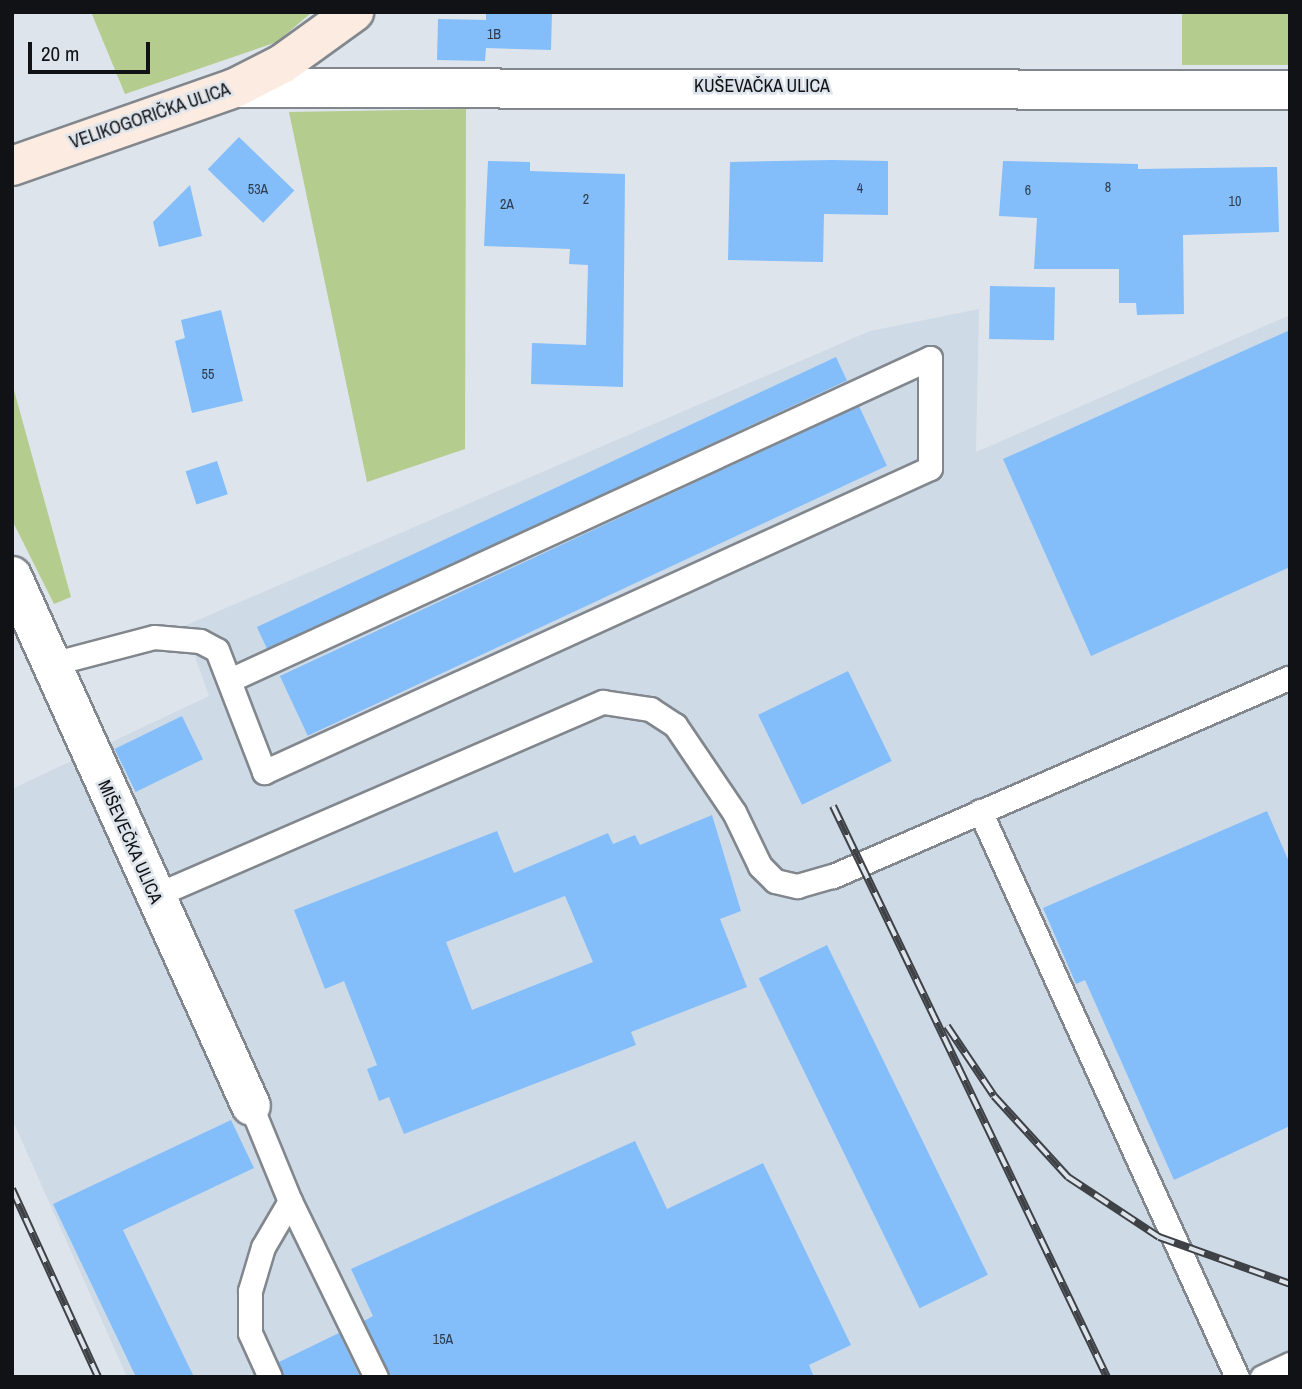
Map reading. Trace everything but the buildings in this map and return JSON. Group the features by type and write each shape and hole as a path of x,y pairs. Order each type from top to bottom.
{"street":[{"name":"VELIKOGORIČKA ULICA","path":"12,166 235,88 282,64 354,12"},
{"name":"KUŠEVAČKA ULICA","path":"235,88 1290,90"},
{"name":"MIŠEVEČKA ULICA","path":"12,576 251,1106"}],"lane":[{"path":"51,664 115,644 179,636 217,650 264,772 930,468 930,358 230,680"},
{"path":"154,896 603,702 650,709 675,725 775,881 797,886 833,876 980,811 1286,687"},
{"path":"980,811 1237,1377"},
{"path":"251,1106 290,1201 376,1377"},
{"path":"270,1377 250,1333 250,1291 263,1247 290,1201"},
{"path":"1262,1377 1290,1364"}],"shaded area":[{"path":"979,309 976,452 1290,315 1290,1377 127,1377 12,1119 12,789 209,696 184,626 870,331"}],"green space":[{"path":"91,12 312,12 277,42 125,94"},
{"path":"1182,12 1290,12 1290,65 1182,65"},
{"path":"466,109 465,449 367,482 289,112"},
{"path":"12,383 71,597 54,604 12,520"}],"railway":[{"path":"833,806 1107,1377"},
{"path":"947,1026 994,1096 1068,1177 1159,1237 1290,1284"},
{"path":"12,1189 98,1377"}]}
